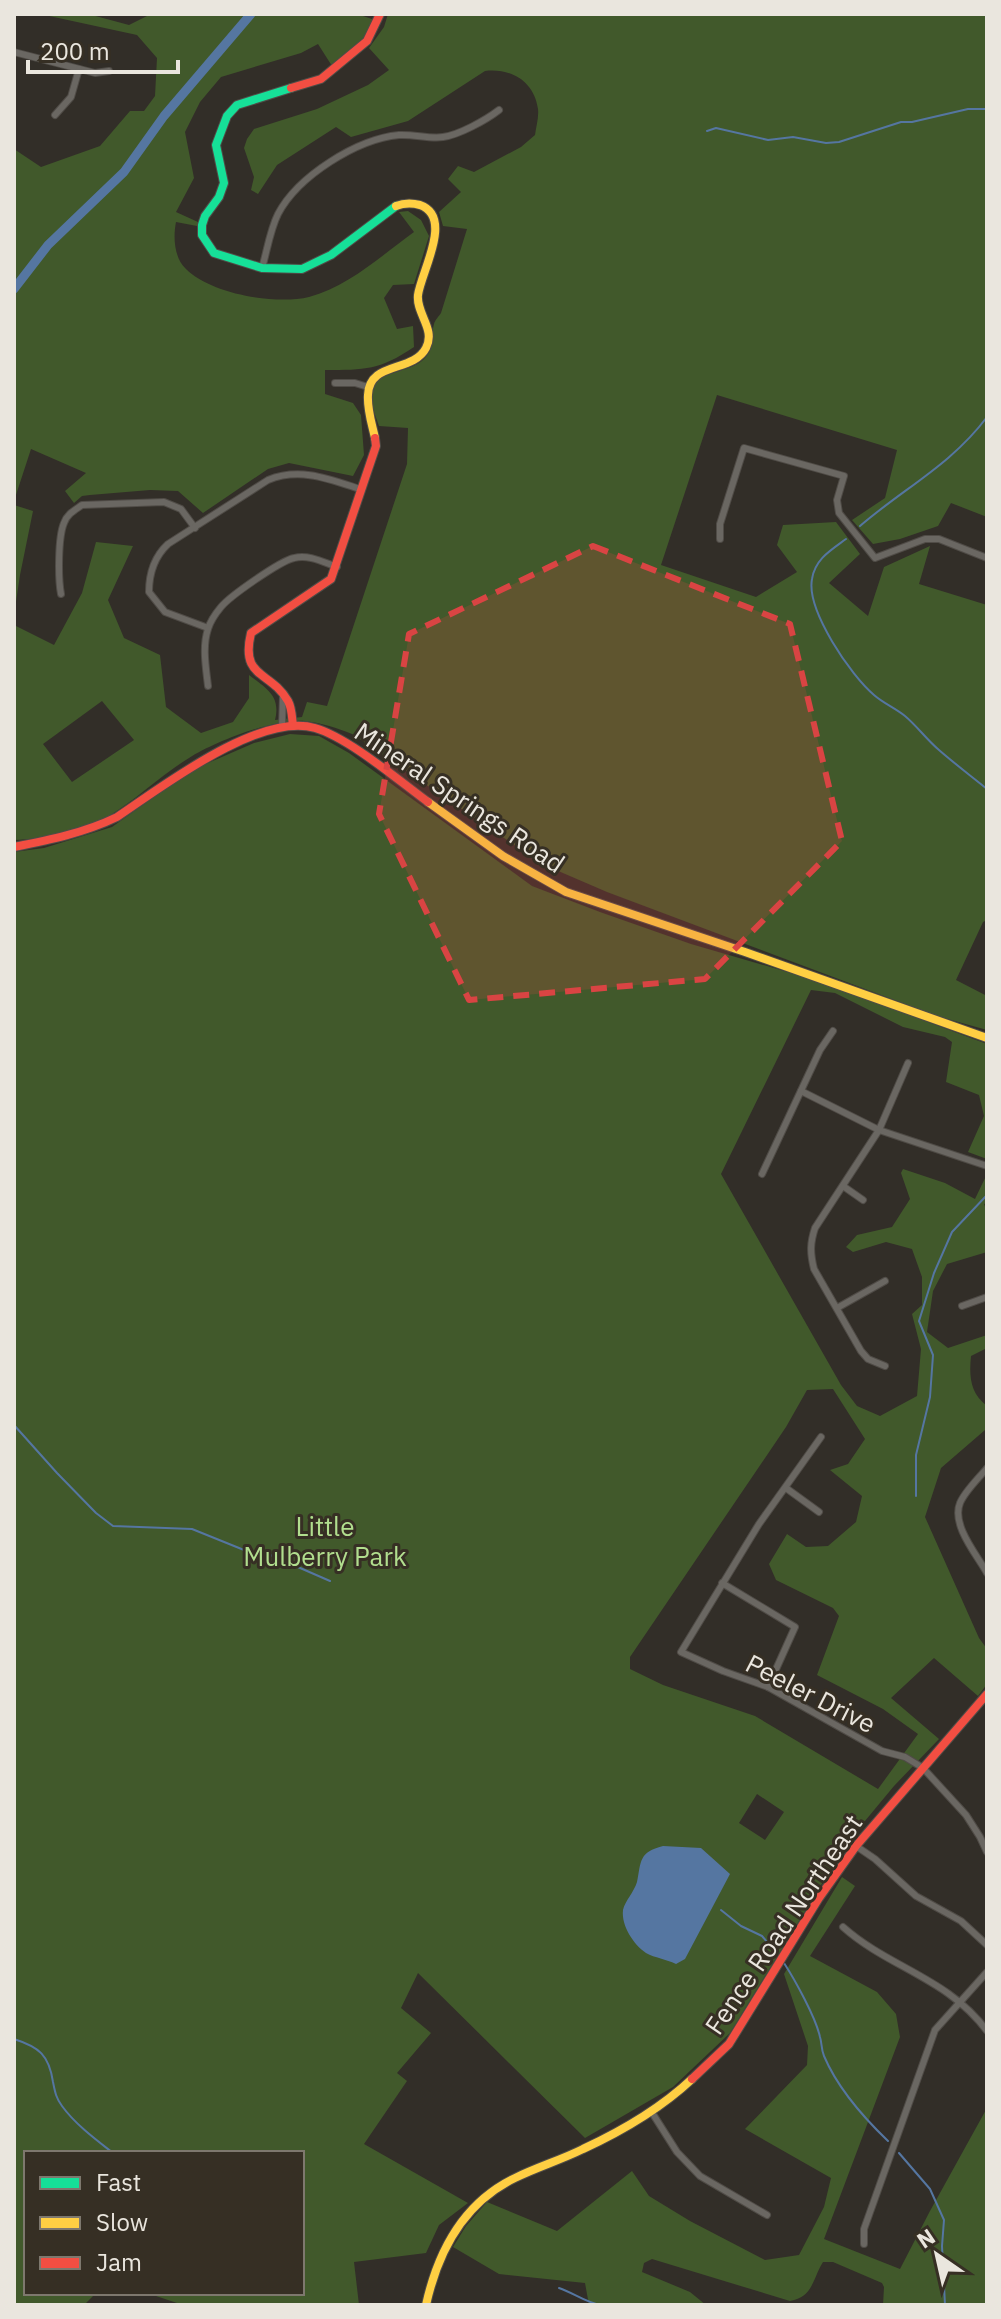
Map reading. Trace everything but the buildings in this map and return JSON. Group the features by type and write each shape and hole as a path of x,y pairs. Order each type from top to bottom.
{"street":[{"path":"293,726 290,705 253,668 246,648 251,633 331,579 337,567 376,446 376,434 367,403 368,387 379,374 421,357 428,345 429,332 418,306 418,296 437,225 433,214 424,206 399,204 319,262 302,269 283,270 262,268 214,253 202,235 205,216 219,197 224,183 216,145 227,116 237,105 254,98 321,79 367,41 380,14"},
{"path":"14,52 95,73 109,71"},
{"path":"55,115 71,97 79,69"},
{"path":"262,268 278,214 298,188 333,160 359,144 398,135 443,137 485,121 499,110"},
{"path":"335,383 355,383 368,387"},
{"path":"720,539 720,524 744,448 844,476 837,500 839,513 875,558 925,539 939,539 987,558"},
{"path":"208,628 165,612 149,592 152,566 168,544 279,475 314,475 360,489"},
{"path":"61,594 57,576 64,523 82,505 164,502 181,509 195,528"},
{"path":"208,686 205,643 208,628 231,597 295,558 306,557 337,567"},
{"path":"282,727 283,695"},
{"name":"Mineral Springs Road","path":"14,847 63,838 103,824 208,755 241,739 282,727 313,727 339,738 503,856 566,892 987,1038"},
{"path":"762,1174 820,1050 833,1031"},
{"path":"885,1366 868,1359 861,1351 814,1269 810,1254 815,1228 879,1130 908,1063"},
{"path":"801,1091 879,1130 987,1166"},
{"path":"843,1186 863,1200"},
{"path":"837,1308 885,1281"},
{"path":"962,1306 987,1297"},
{"path":"768,1687 795,1627 722,1583 759,1524 821,1437"},
{"path":"987,1468 960,1503 958,1514 960,1526 987,1573"},
{"path":"786,1488 819,1512"},
{"name":"Peeler Drive","path":"722,1583 681,1652 768,1687 882,1751 905,1757 923,1768"},
{"name":"Fence Road Northeast","path":"426,2305 433,2273 443,2251 454,2231 481,2200 512,2179 584,2149 651,2111 692,2079 729,2044 819,1898 856,1846 987,1694"},
{"path":"923,1768 966,1815 987,1852"},
{"path":"856,1846 916,1896 961,1921 987,1945"},
{"path":"843,1927 863,1943 934,1982 987,2031"},
{"path":"864,2244 864,2229 935,2030 987,1972"},
{"path":"651,2111 686,2163 700,2176 767,2215"}],"highlighted area":[{"path":"593,546 790,624 842,841 705,979 469,1000 379,814 409,634"}],"green space":[{"path":"40,14 88,14 129,25 151,14 357,14 375,20 360,43 332,66 318,44 301,53 221,77 200,102 185,132 194,178 176,212 198,222 197,226 176,222 175,247 186,269 197,278 227,291 279,300 309,297 323,292 364,269 414,232 399,212 408,211 421,220 429,236 414,284 393,285 384,298 397,329 413,326 414,347 372,367 325,370 325,394 353,403 361,415 364,455 353,476 289,463 268,469 203,513 178,491 90,495 82,496 74,503 65,491 86,473 31,449 14,501 14,149 41,167 100,146 130,111 144,111 155,96 157,58 137,35"},
{"path":"388,14 987,14 987,517 951,503 938,526 873,544 852,520 885,498 897,450 717,395 661,565 756,597 797,572 777,545 783,525 836,522 860,554 829,583 868,616 884,567 930,546 919,584 987,605 987,920 983,922 956,980 987,996 987,1030 937,1016 607,892 542,864 352,734 317,723 278,723 229,738 189,758 98,822 63,834 14,840 14,625 54,645 82,593 96,542 133,546 108,600 124,638 160,655 166,707 201,733 233,722 249,698 249,675 274,699 275,720 302,717 307,702 327,706 407,464 408,428 379,426 370,396 372,388 383,377 418,364 432,345 434,324 441,313 467,229 443,226 439,212 461,192 448,179 458,166 474,172 521,147 535,135 538,115 536,99 520,78 504,72 485,71 408,121 351,137 336,127 277,165 258,194 251,190 254,177 244,148 254,129 317,109 368,85 389,70 369,48 384,27","holes":["102,701 134,740 72,782 43,744"]},
{"path":"14,505 33,511 14,615"},
{"name":"Little Mulberry Park","path":"290,734 319,736 349,753 532,886 691,944 815,980 987,1044 987,1159 968,1152 984,1116 979,1095 946,1082 952,1042 945,1037 903,1027 835,993 811,990 721,1174 841,1385 857,1406 880,1416 917,1396 921,1349 912,1314 922,1305 922,1277 912,1249 886,1242 853,1252 846,1247 857,1235 892,1227 910,1199 901,1173 903,1169 945,1183 975,1199 987,1174 987,1203 984,1204 987,1212 987,1252 947,1264 933,1291 927,1332 948,1348 987,1335 987,1348 971,1356 970,1370 974,1390 987,1406 987,1430 941,1468 925,1517 979,1638 987,1649 987,1684 978,1696 934,1658 891,1698 939,1739 855,1833 730,2033 673,2087 585,2138 418,1973 401,2008 431,2033 397,2073 407,2081 364,2144 468,2203 439,2225 426,2253 354,2262 359,2305 183,2305 153,2295 304,2295 304,2151 24,2151 24,2295 94,2295 84,2305 14,2305 14,852 44,848 112,827 192,770 254,743","holes":["833,1389 865,1439 848,1464 830,1470 862,1496 856,1522 828,1546 806,1547 787,1534 769,1564 776,1580 833,1608 839,1616 817,1675 883,1709 918,1734 878,1789 755,1716 663,1685 630,1669 630,1657 786,1427 807,1390","757,1794 784,1812 765,1840 739,1823"]},
{"path":"842,1877 855,1886 810,1956 877,1992 896,2014 900,2037 824,2239 900,2269 987,2108 987,2305 883,2305 882,2283 833,2262 823,2262 808,2292 790,2301 652,2259 644,2263 642,2272 690,2292 706,2305 589,2305 585,2283 499,2274 453,2247 487,2202 557,2231 632,2171 649,2196 765,2260 799,2255 824,2207 831,2178 745,2129 807,2065 808,2046 784,1974"}],"water":[{"path":"663,1846 701,1848 730,1874 685,1959 676,1964 641,1950 629,1934 623,1916 624,1907 637,1882 642,1858 649,1851"}],"waterway":[{"path":"14,289 48,245 124,172 164,116 251,14"},
{"path":"707,131 716,128 768,140 793,137 839,142 901,122 968,109 987,109"},
{"path":"860,526 943,463 987,417"},
{"path":"846,539 820,560 812,579 816,608 832,642 864,686 905,716 935,746 987,789"},
{"path":"916,1496 916,1455 930,1397 933,1355 919,1321 934,1273 952,1232 987,1195"},
{"path":"14,1425 96,1513 113,1526 192,1529 244,1550 268,1554 330,1581"},
{"path":"721,1910 741,1926 762,1936 776,1953"},
{"path":"784,1963 810,2010 824,2056 836,2080 860,2112 888,2141"},
{"path":"14,2039 41,2053 49,2065 62,2106 111,2151"},
{"path":"899,2153 930,2189 944,2220 945,2305"},
{"path":"559,2288 596,2304 641,2305"}],"traffic: fast":[{"path":"291,88 237,105 227,116 216,145 224,183 202,225 202,235 214,253 262,268 302,269 331,255 396,206"}],"traffic: slow":[{"path":"375,438 368,406 370,384 383,372 420,356 426,348 429,334 418,295 433,246 434,221 430,211 420,205 396,206"},
{"path":"428,802 503,856 566,892 987,1038"},
{"path":"426,2305 446,2248 467,2215 481,2201 515,2178 626,2127 692,2079"}],"traffic: jam":[{"path":"291,88 321,79 367,41 380,14"},
{"path":"293,726 288,701 253,667 249,648 251,633 331,579 376,446 375,438"},
{"path":"14,847 105,823 212,755 267,731 292,726 315,728 343,741 428,802"},
{"path":"692,2079 729,2044 819,1898 856,1846 987,1694"}]}
